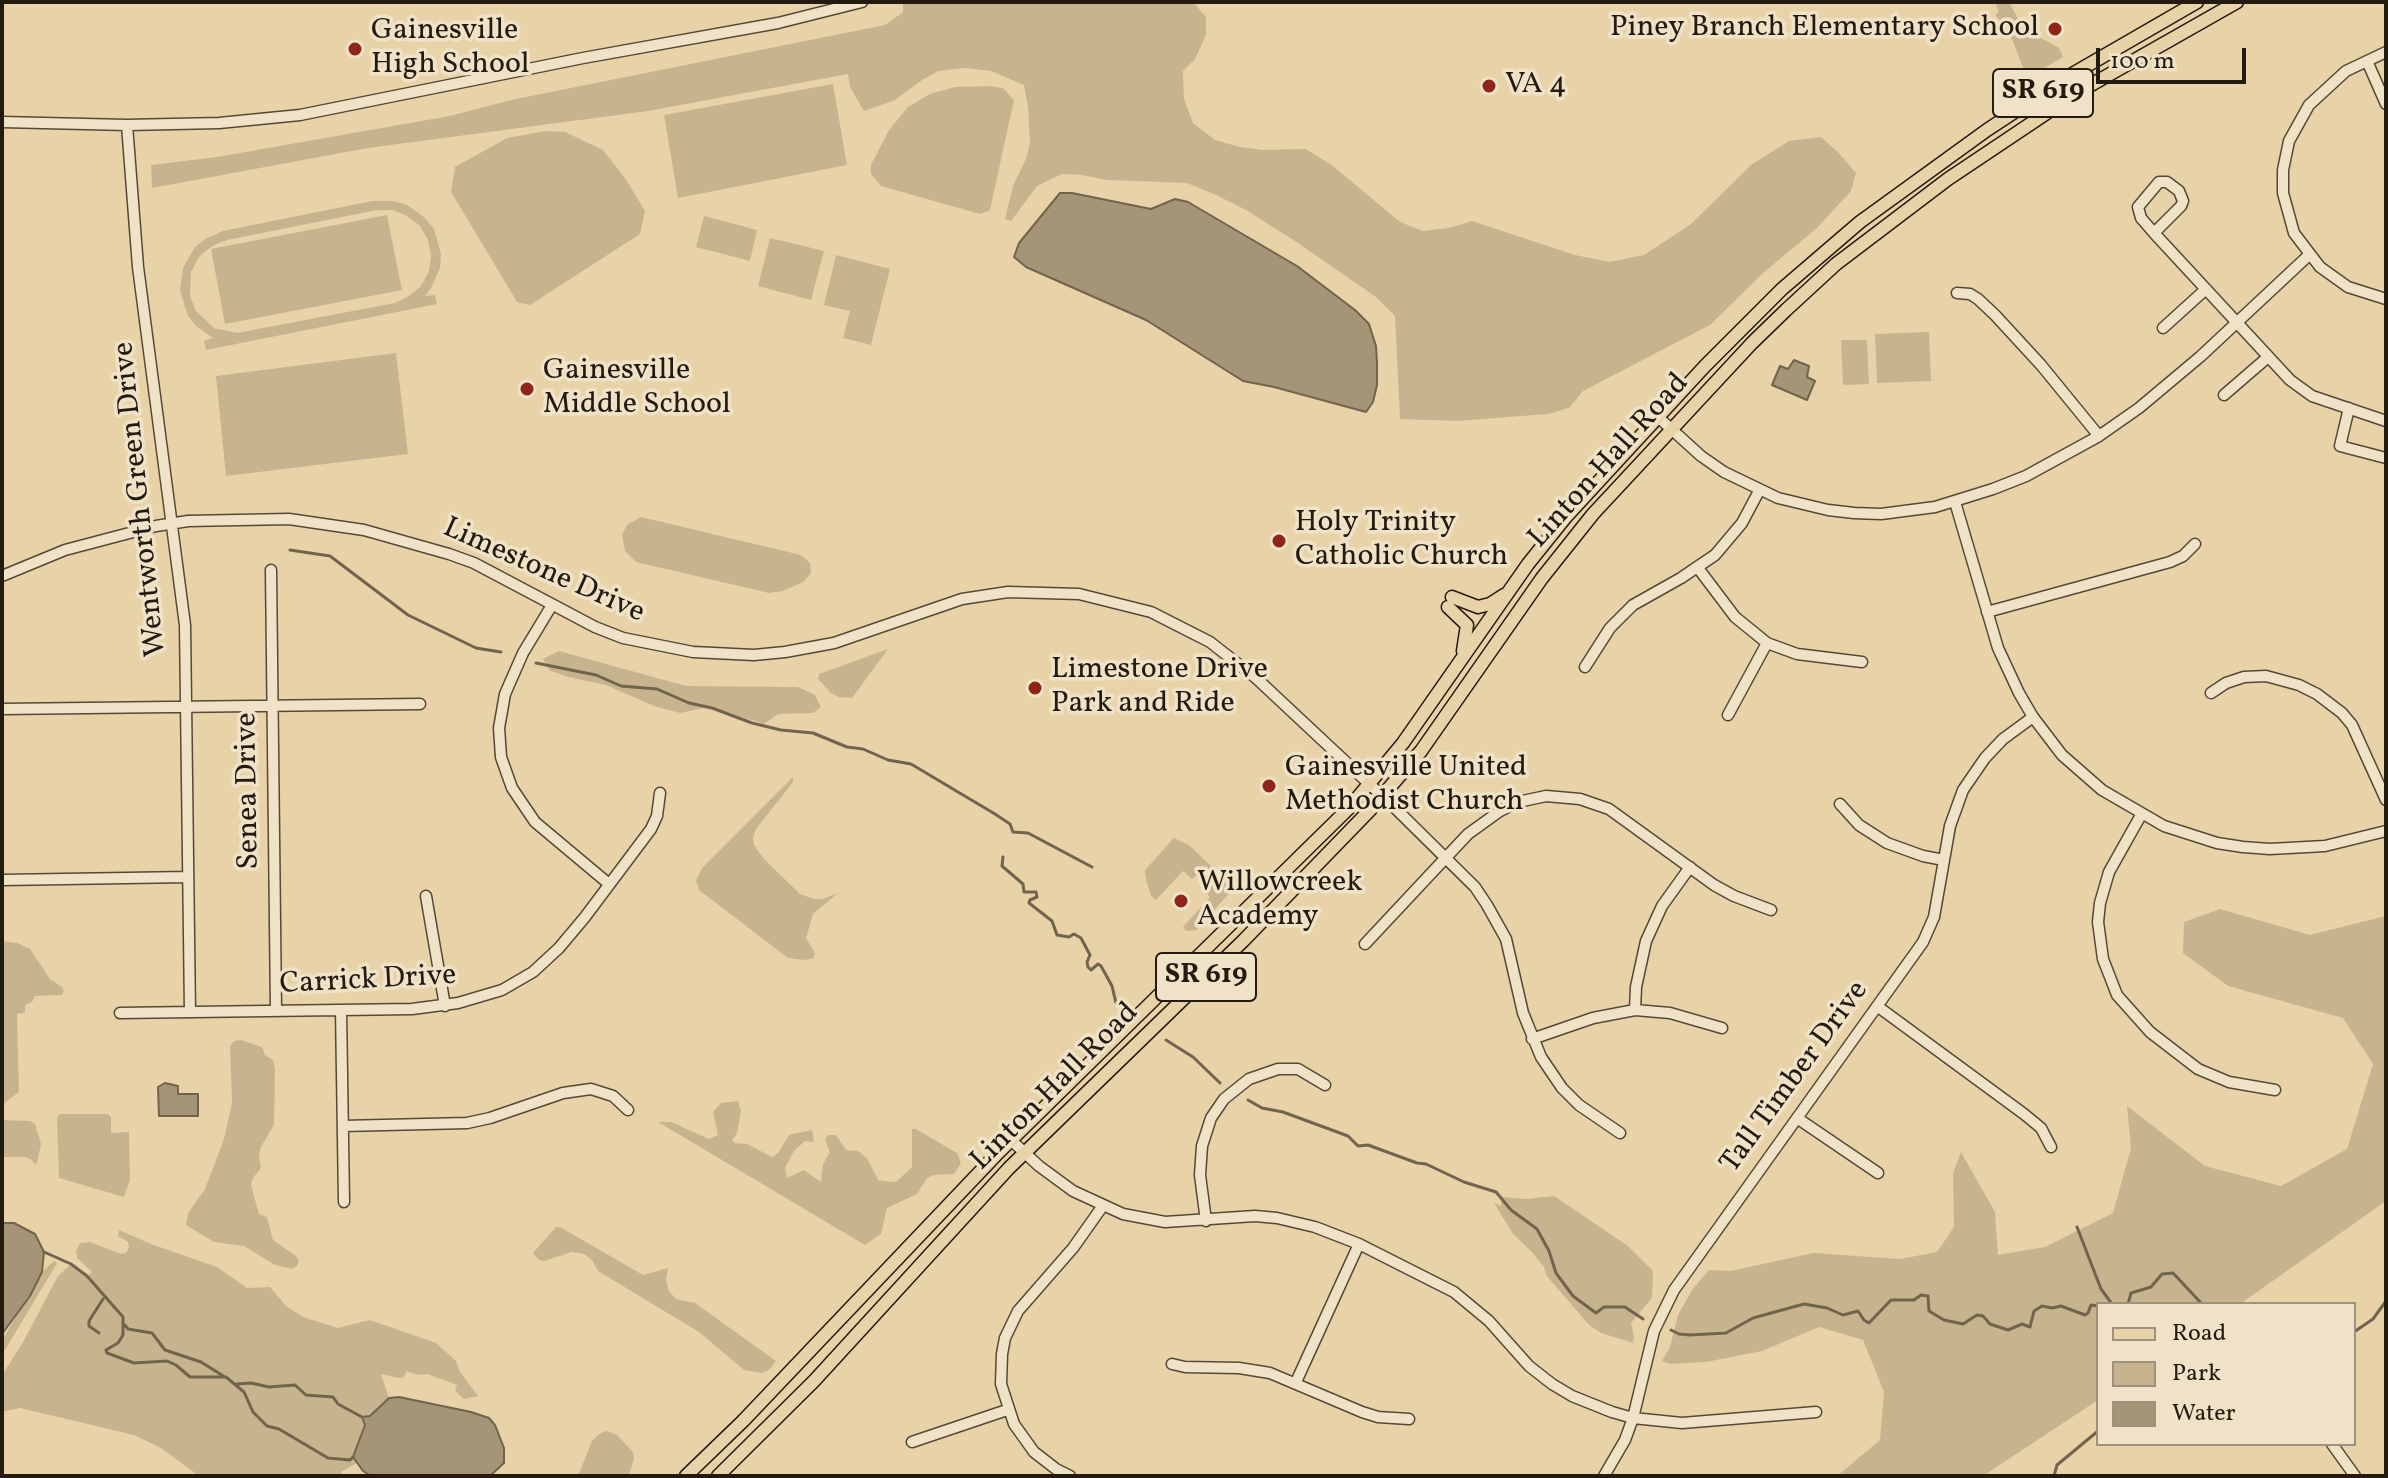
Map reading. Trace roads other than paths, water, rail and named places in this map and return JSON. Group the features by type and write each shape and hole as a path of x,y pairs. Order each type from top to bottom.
{"main road":[{"name":"Linton Hall Road","path":"686,1476 743,1421 1012,1141 1239,919 1369,784 1403,743 1565,518 1782,289 1860,222 1987,130 2069,76 2197,2"},
{"name":"Linton Hall Road","path":"718,1476 814,1381 1024,1153 1243,941 1382,796 1421,751 1551,567 1622,481 1794,302 1836,264 1897,217 2075,94 2237,2"},
{"path":"1460,661 1467,625 1450,602 1481,607 1510,591"}],"street":[{"path":"2,122 127,125 230,122 300,115 583,58 778,23 862,2"},
{"path":"2386,52 2346,71 2319,93 2300,117 2289,141 2283,170 2286,209 2294,233 2309,255 2333,278 2348,287 2386,299"},
{"path":"2367,61 2386,104"},
{"name":"Wentworth Green Drive","path":"127,125 133,226 183,601 190,1012"},
{"path":"2154,233 2183,201 2179,191 2167,182 2159,182 2138,207 2141,218 2154,233 2299,388 2312,396 2386,421"},
{"path":"1658,417 1701,456 1759,491 1803,505 1854,513 1908,511 1955,502 2026,476 2099,436 2139,408 2309,255"},
{"path":"2163,328 2206,289"},
{"path":"1957,293 1970,294 1995,315 2099,436"},
{"path":"2224,395 2268,357"},
{"path":"2349,408 2340,446 2386,458"},
{"path":"1585,667 1610,628 1633,605 1698,568 1729,540 1759,491"},
{"path":"1955,502 1987,612 2009,673 2033,717 2062,755 2102,790 2141,815 2187,835 2217,843 2270,849 2325,846 2386,831"},
{"name":"Limestone Drive","path":"2,576 65,550 171,523 289,519 364,530 474,563 595,627 636,641 693,652 754,655 834,643 929,608 986,595 1033,591 1079,594 1165,617 1227,654 1382,796 1475,887 1498,923 1513,960 1523,1013 1541,1057 1562,1088 1597,1119 1620,1133"},
{"path":"1987,612 2170,562 2183,556 2195,544"},
{"path":"1698,568 1735,617 1767,643 1797,654 1862,662"},
{"name":"Senea Drive","path":"271,570 276,1011"},
{"path":"552,605 523,653 505,694 499,728 501,757 512,788 535,822 609,884"},
{"path":"1728,715 1767,643"},
{"path":"2211,693 2226,683 2244,677 2266,676 2299,685 2317,694 2352,725 2386,800"},
{"path":"2,709 420,704"},
{"name":"Tall Timber Drive","path":"1604,1476 1616,1458 1633,1418 1649,1348 1674,1290 1929,931 1955,808 1973,773 2003,739 2033,717"},
{"name":"Carrick Drive","path":"120,1013 412,1009 445,1006 502,990 533,972 559,948 651,829 657,816 660,793"},
{"path":"1365,944 1468,834 1500,811 1529,799 1563,797 1609,809 1734,896 1771,910"},
{"path":"1840,804 1859,825 1887,843 1944,860"},
{"path":"2141,815 2109,872 2100,903 2101,950 2117,995 2150,1032 2198,1069 2229,1082 2275,1090"},
{"path":"1635,1010 1636,987 1646,941 1662,906 1690,867"},
{"path":"2,880 188,877"},
{"path":"426,896 445,1006"},
{"path":"1877,1006 2024,1114 2041,1128 2051,1147"},
{"path":"341,1010 344,1202"},
{"path":"1532,1039 1593,1018 1635,1010 1688,1017 1722,1028"},
{"path":"1206,1221 1200,1175 1202,1146 1211,1118 1224,1099 1249,1079 1278,1069 1298,1069 1325,1085"},
{"path":"343,1126 449,1125 477,1121 563,1093 591,1089 613,1096 628,1110"},
{"path":"1797,1118 1878,1173"},
{"path":"1012,1141 1073,1191 1102,1207 1165,1222 1255,1216 1277,1218 1315,1227 1359,1244 1454,1292 1489,1321 1529,1366 1552,1384 1593,1406 1633,1418 1694,1423 1816,1412"},
{"path":"1070,1476 1034,1452 1023,1438 1007,1410 1000,1368 1005,1338 1025,1300 1073,1248 1102,1207"},
{"path":"1296,1382 1359,1244"},
{"path":"1172,1364 1257,1370 1296,1382 1362,1412 1378,1417 1409,1419"},
{"path":"912,1442 1007,1410"},
{"path":"2333,1446 2355,1476"}],"water":[{"path":"1060,193 1151,209 1175,199 1188,202 1297,266 1369,324 1376,346 1377,363 1373,402 1366,412 1243,381 1146,320 1026,267 1014,257 1019,243"},
{"path":"1794,360 1809,366 1807,377 1815,381 1807,400 1772,385 1780,366 1788,369"},
{"path":"165,1083 178,1086 178,1094 198,1094 198,1116 159,1116 158,1087"},
{"path":"2,1223 14,1223 35,1234 44,1252 42,1272 30,1296 2,1334"},
{"path":"399,1397 489,1418 504,1448 504,1463 490,1476 371,1476 363,1471 353,1457 365,1425 362,1417 370,1416 389,1398"}],"waterway":[{"path":"290,550 330,556 408,615 476,648 501,652"},
{"path":"536,663 596,675 621,686 657,689 752,723 813,733 888,760 911,764 995,814 1010,824 1013,832 1028,833 1092,867"},
{"path":"1003,857 1002,866 1023,884 1024,892 1036,892 1037,897 1029,903 1052,921 1057,935 1069,937 1074,934 1081,938 1090,955 1088,967 1091,970 1098,964 1101,966 1112,986 1116,1003 1126,1011"},
{"path":"1166,1040 1193,1057 1220,1083"},
{"path":"1248,1100 1262,1108 1283,1112 1348,1136 1358,1146 1368,1145 1426,1164 1464,1182 1496,1192 1511,1210 1537,1229 1556,1273 1573,1296 1596,1313 1604,1307 1625,1307 1643,1319"},
{"path":"2077,1227 2101,1289 2111,1302"},
{"path":"44,1252 71,1264 87,1276 123,1317 123,1335 118,1343 106,1350 107,1353 134,1363 167,1361 190,1377 226,1377 244,1392 253,1412 267,1426 279,1429 328,1458 350,1460 353,1457"},
{"path":"2129,1302 2131,1293 2151,1287 2162,1274 2173,1273 2200,1302"},
{"path":"1671,1330 1690,1335 1726,1333 1753,1318 1804,1304 1843,1315 1858,1311 1869,1323 1891,1300 1914,1300 1921,1295 1928,1296 1929,1311 1944,1320 1963,1324 1977,1315 1983,1316 1990,1324 2008,1330 2022,1324 2030,1327 2034,1311 2042,1306 2061,1306 2085,1315 2091,1305 2096,1306"},
{"path":"99,1333 89,1326 89,1321 103,1299"},
{"path":"2356,1331 2373,1319 2386,1301"},
{"path":"125,1325 128,1329 152,1333 165,1350 201,1362 225,1377"},
{"path":"237,1384 269,1387 295,1385 306,1395 333,1397 338,1404 362,1417"},
{"path":"2054,1476 2057,1465 2096,1433"}],"place":[{"name":"Piney Branch Elementary School","path":"2055,29"},
{"name":"Gainesville High School","path":"355,49"},
{"name":"VA 4","path":"1489,86"},
{"name":"Gainesville Middle School","path":"527,389"},
{"name":"Holy Trinity Catholic Church","path":"1279,541"},
{"name":"Limestone Drive Park and Ride","path":"1035,688"},
{"name":"Gainesville United Methodist Church","path":"1269,786"},
{"name":"Willowcreek Academy","path":"1181,901"}]}
